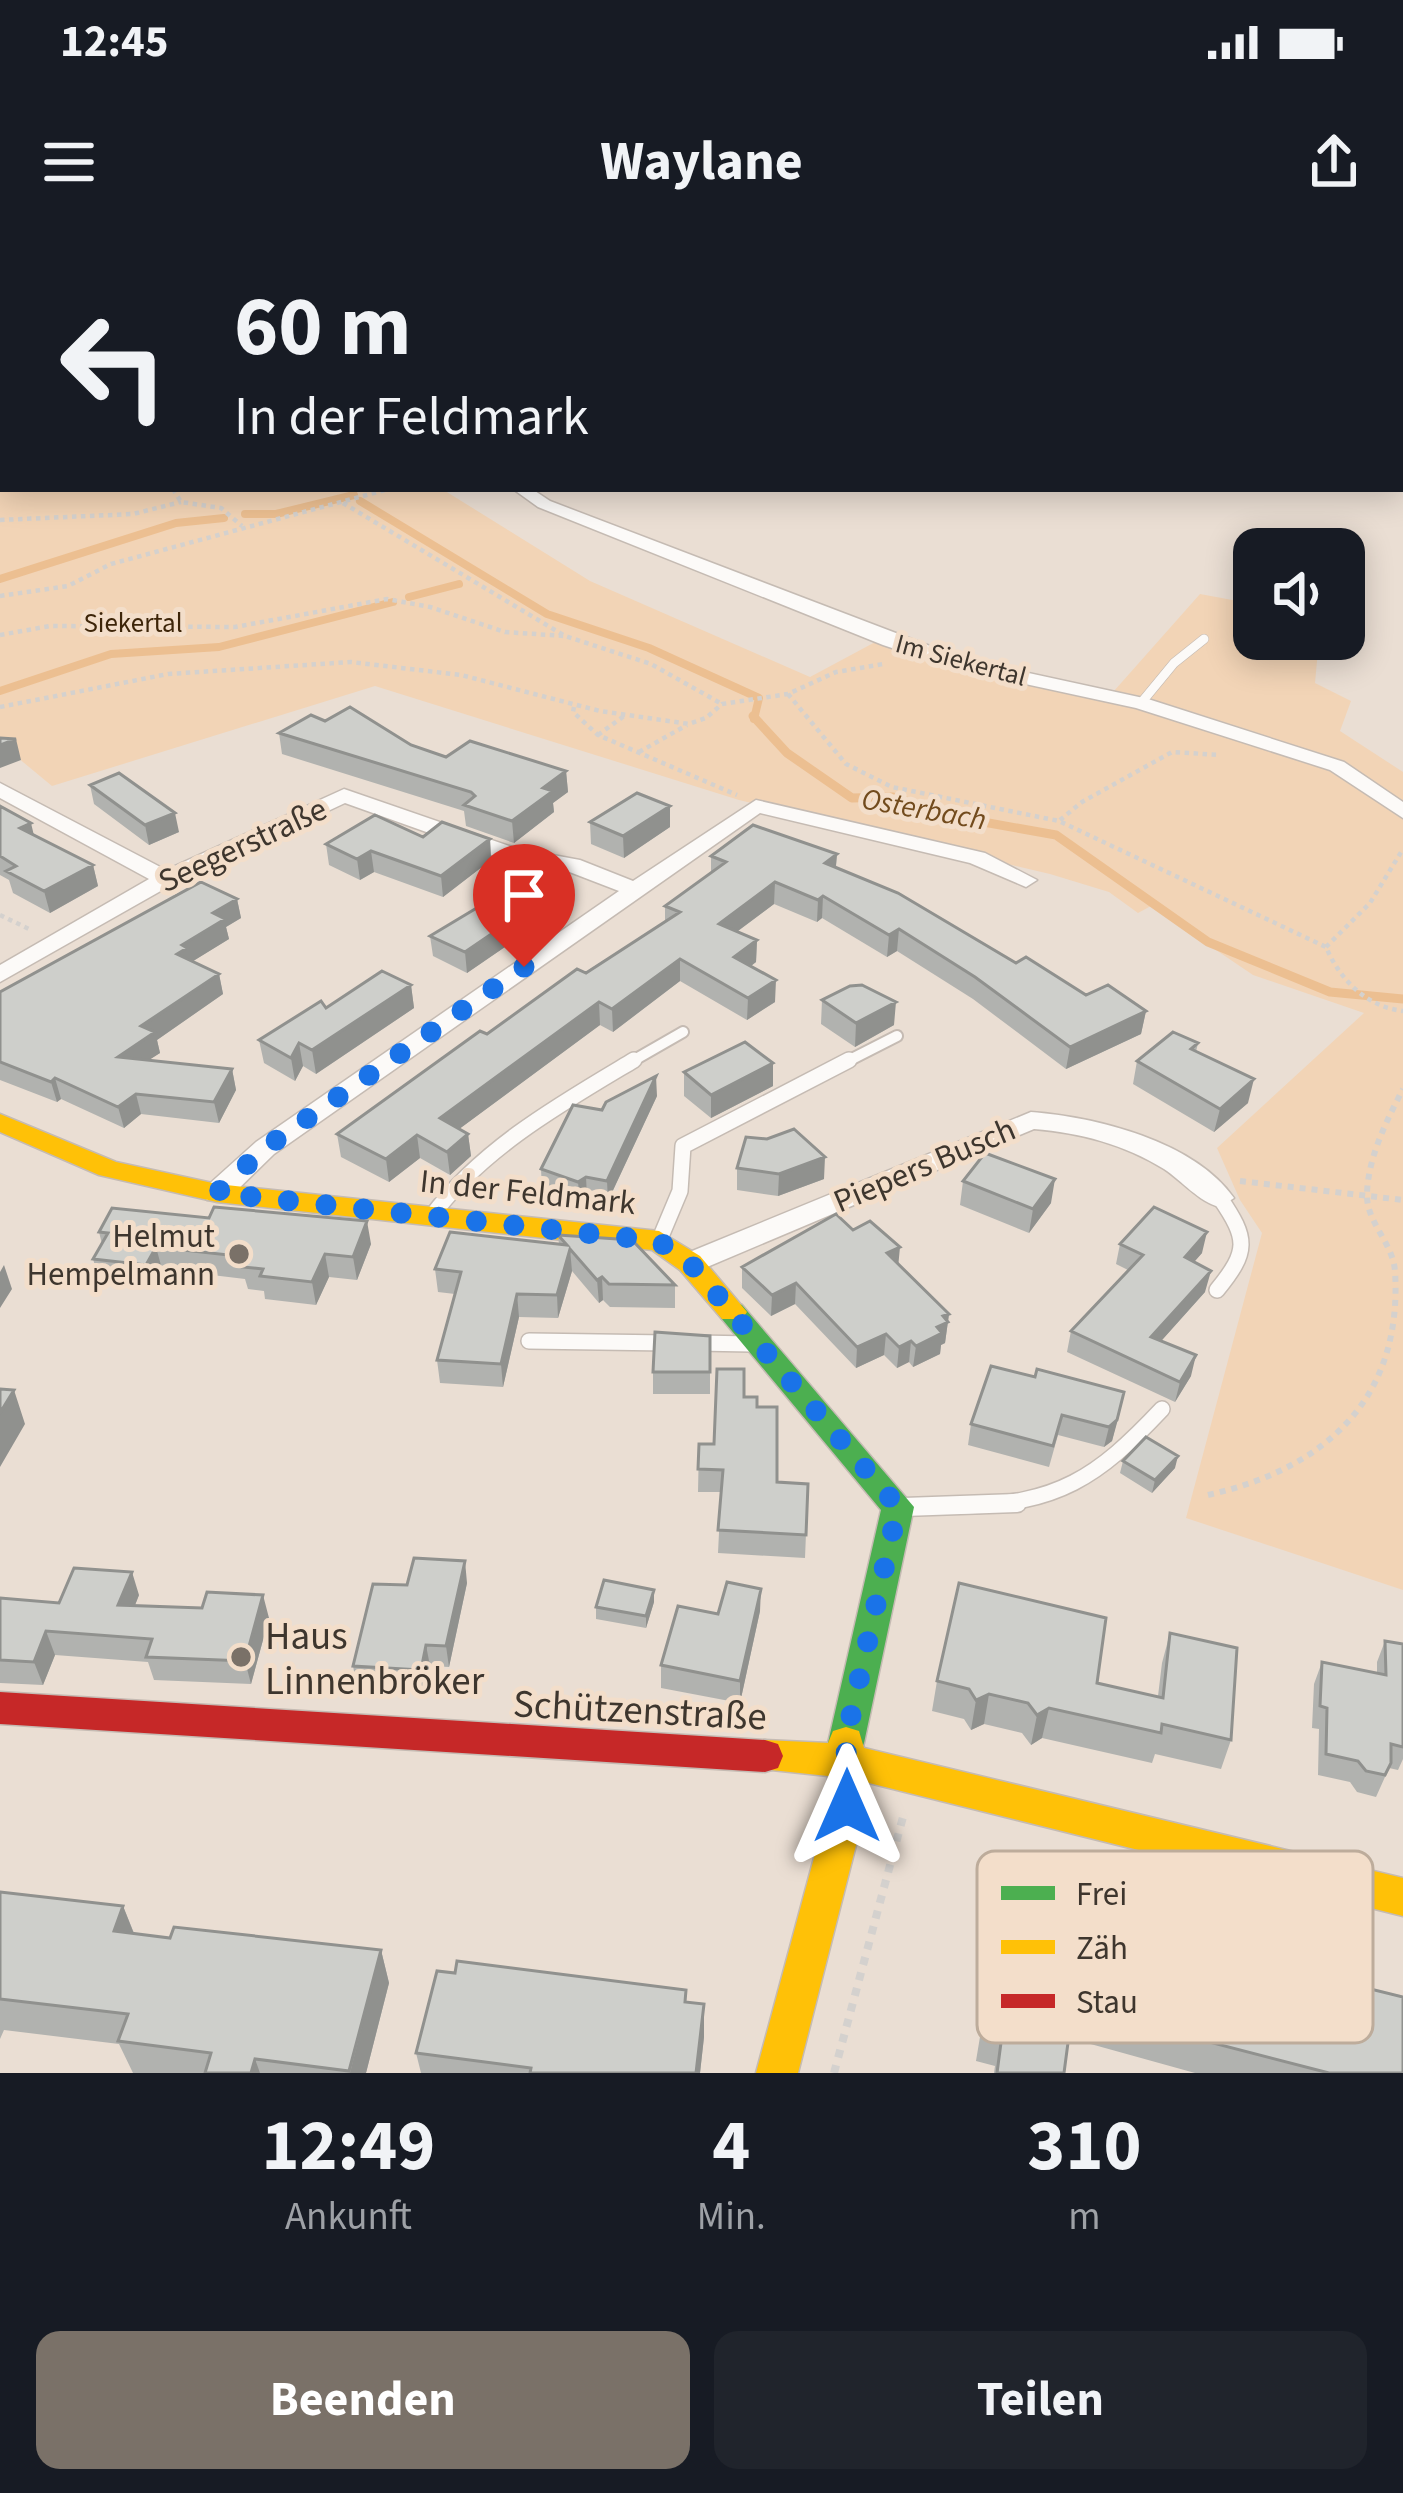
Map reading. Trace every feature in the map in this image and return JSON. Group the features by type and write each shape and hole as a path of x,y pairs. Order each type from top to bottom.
{"street":[{"name":"Im Siekertal","path":"526,492 544,504 958,664 1141,703 1336,766 1403,812"},
{"path":"0,776 9,774 33,806"},
{"path":"0,789 165,879"},
{"name":"Seegerstraße","path":"0,975 165,879 344,795 510,854 572,865 636,890"},
{"path":"217,1193 265,1148 756,806 977,858 1026,880"},
{"name":"Piepers Busch","path":"690,1263 1031,1120 1110,1130 1196,1177 1220,1198"},
{"name":"In der Feldmark","path":"0,1122 109,1169 217,1193 658,1241 690,1263 898,1507"},
{"path":"777,2073 847,1806 846,1738 898,1507"},
{"name":"Schützenstraße","path":"0,1708 849,1761 1216,1851"},
{"name":"Schützenstraße","path":"1373,1890 1403,1897"}],"lane":[{"path":"1141,703 1174,663 1204,639"},
{"path":"431,1217 442,1197 512,1142 586,1089 682,1032"},
{"path":"658,1241 680,1191 683,1146 897,1036"},
{"path":"1217,1291 1241,1262 1244,1246 1241,1228 1220,1198"},
{"path":"529,1341 757,1344"},
{"path":"898,1507 1009,1508 1076,1490 1123,1453 1162,1409"}],"path":[{"path":"175,492 181,502"},
{"path":"0,596 68,586 112,564 378,492"},
{"path":"0,520 134,514 181,502 221,508 242,526"},
{"path":"343,503 565,636 651,664 722,704 788,694 836,672 898,664"},
{"path":"0,635 50,626 235,627 387,599 430,607 505,632 565,636"},
{"path":"0,706 69,688 334,660 458,674 574,707 687,725"},
{"path":"788,694 846,764 892,787 1059,821 1326,946"},
{"path":"639,752 715,713 722,704"},
{"path":"574,707 573,712 598,735 719,784 756,806"},
{"path":"598,735 628,714"},
{"path":"1059,821 1082,802 1172,752 1230,755"},
{"path":"1326,946 1370,903 1403,849"},
{"path":"1326,946 1336,970 1368,999 1403,1011"},
{"path":"1208,1495 1258,1487 1316,1458 1363,1412 1373,1393 1397,1321 1395,1264 1366,1196 1380,1132 1403,1089"},
{"path":"1196,1177 1403,1200"},
{"path":"834,2073 902,1817"}],"green space":[{"name":"Siekertal","path":"0,492 447,492 590,581 810,677 879,640 991,671 1114,691 1200,594 1233,600 1233,660 1317,660 1315,683 1351,701 1340,731 1403,772 1403,1590 1186,1518 1262,1233 1240,1200 1217,1148 1364,1013 1253,975 1151,906 1138,913 1109,892 739,800 375,686 52,786 0,743"}],"building":[{"path":"350,707 411,745 446,757 470,741 566,771 543,788 553,791 512,821 464,805 475,796 471,792 279,733 311,715 325,721"},
{"path":"119,773 175,813 145,825 90,785"},
{"path":"637,793 670,806 623,836 590,822"},
{"path":"0,806 31,823 20,828 93,865 44,891 6,871 16,866 0,856"},
{"path":"375,815 423,837 442,822 490,839 441,876 371,851 357,859 326,844"},
{"path":"753,825 837,854 825,863 898,893 1016,963 1026,957 1086,995 1108,985 1146,1011 1070,1047 975,977 899,929 889,935 823,896 818,900 775,882 719,924 757,940 734,957 776,980 748,998 680,959 612,1009 599,1002 440,1118 468,1134 447,1152 417,1135 386,1159 337,1134 480,1031 487,1034 577,969 586,973 680,912 665,906 726,862 711,856"},
{"path":"530,876 559,888 465,952 430,936"},
{"path":"201,882 237,899 213,913 225,919 182,945 187,948 177,954 219,974 141,1026 155,1032 118,1057 232,1069 214,1102 136,1094 118,1107 55,1078 51,1082 0,1062 0,992"},
{"path":"382,971 411,985 312,1050 299,1043 291,1058 259,1040 321,1001 326,1008"},
{"path":"862,985 896,1002 856,1023 822,1000 850,986"},
{"path":"1173,1032 1198,1043 1191,1049 1254,1079 1220,1109 1137,1061"},
{"path":"745,1042 773,1063 711,1095 684,1072"},
{"path":"656,1076 607,1181 586,1177 578,1182 541,1169 573,1105 602,1110 606,1102"},
{"path":"794,1129 825,1157 779,1174 737,1168 746,1137 767,1139"},
{"path":"985,1153 1055,1179 1033,1209 963,1181"},
{"path":"214,1207 367,1221 353,1257 325,1254 312,1282 260,1276 263,1269 243,1267 247,1257 156,1247 146,1265 93,1259 108,1233 99,1232 112,1208 209,1218"},
{"path":"1154,1207 1207,1232 1185,1257 1211,1271 1151,1337 1196,1355 1180,1382 1071,1331 1143,1255 1120,1244"},
{"path":"836,1214 853,1230 870,1221 900,1247 887,1253 949,1314 943,1316 948,1322 937,1327 942,1333 916,1346 911,1341 899,1347 886,1334 857,1347 796,1283 772,1295 742,1267"},
{"path":"450,1232 567,1245 558,1235 632,1240 675,1285 597,1280 570,1249 557,1295 517,1294 501,1364 437,1360 461,1272 435,1269"},
{"path":"655,1332 710,1336 710,1372 653,1372"},
{"path":"991,1366 1035,1377 1037,1369 1124,1392 1117,1420 1109,1427 1062,1415 1053,1446 971,1424"},
{"path":"717,1369 744,1369 744,1397 757,1397 757,1407 777,1407 777,1482 808,1484 806,1535 718,1530 723,1470 698,1469 699,1444 714,1444"},
{"path":"0,1389 14,1390 0,1413"},
{"path":"1146,1437 1178,1456 1155,1480 1123,1461"},
{"path":"414,1558 465,1561 446,1646 426,1645 421,1670 353,1666 373,1584 407,1585"},
{"path":"74,1568 132,1572 118,1605 202,1608 207,1592 263,1595 245,1661 146,1657 152,1639 46,1631 34,1662 0,1660 0,1598 59,1603"},
{"path":"604,1580 654,1590 646,1616 596,1607"},
{"path":"727,1582 761,1589 740,1681 661,1665 678,1606 718,1614"},
{"path":"959,1583 1106,1618 1097,1683 1163,1698 1170,1633 1237,1648 1231,1740 1162,1724 1161,1733 1049,1708 1037,1715 1028,1703 989,1694 976,1700 969,1689 937,1681"},
{"path":"1385,1641 1403,1644 1403,1747 1391,1744 1391,1763 1385,1775 1366,1771 1358,1761 1326,1754 1327,1708 1320,1706 1322,1662 1386,1675"},
{"path":"0,1892 123,1906 114,1931 170,1938 174,1927 381,1950 349,2071 255,2059 251,2073 205,2073 211,2053 118,2041 128,2014 0,1999"},
{"path":"457,1961 686,1990 685,2002 704,2004 696,2073 530,2073 531,2068 416,2053 437,1971 455,1973"},
{"path":"1373,1990 1403,1997 1403,2073 1329,2073 1213,2043 1373,2043"},
{"path":"1001,2043 1068,2043 1064,2073 997,2073"}],"waterway":[{"path":"245,514 276,514 354,495"},
{"name":"Osterbach","path":"360,501 547,614 649,648 759,698 754,717"},
{"path":"0,579 176,523 224,518"},
{"path":"409,597 459,584"},
{"path":"0,691 111,654 219,647 393,602"},
{"name":"Osterbach","path":"754,717 787,753 852,798 893,797 961,818 1056,835 1208,942 1330,992 1403,999"}],"traffic: fast":[{"path":"732,1312 898,1507 846,1743"}],"traffic: slow":[{"path":"0,1122 109,1169 217,1193 659,1241 690,1263 732,1312"},
{"path":"777,2073 847,1806 846,1743"},
{"path":"765,1756 849,1761 1216,1851"},
{"path":"1373,1890 1403,1897"}],"traffic: jam":[{"path":"0,1708 765,1756"}],"place":[{"name":"Helmut Hempelmann","path":"239,1254"},
{"name":"Haus Linnenbröker","path":"241,1657"}],"route":[{"path":"524,967 265,1148 217,1193 658,1241 690,1263 898,1507 846,1738 847,1806"}]}
